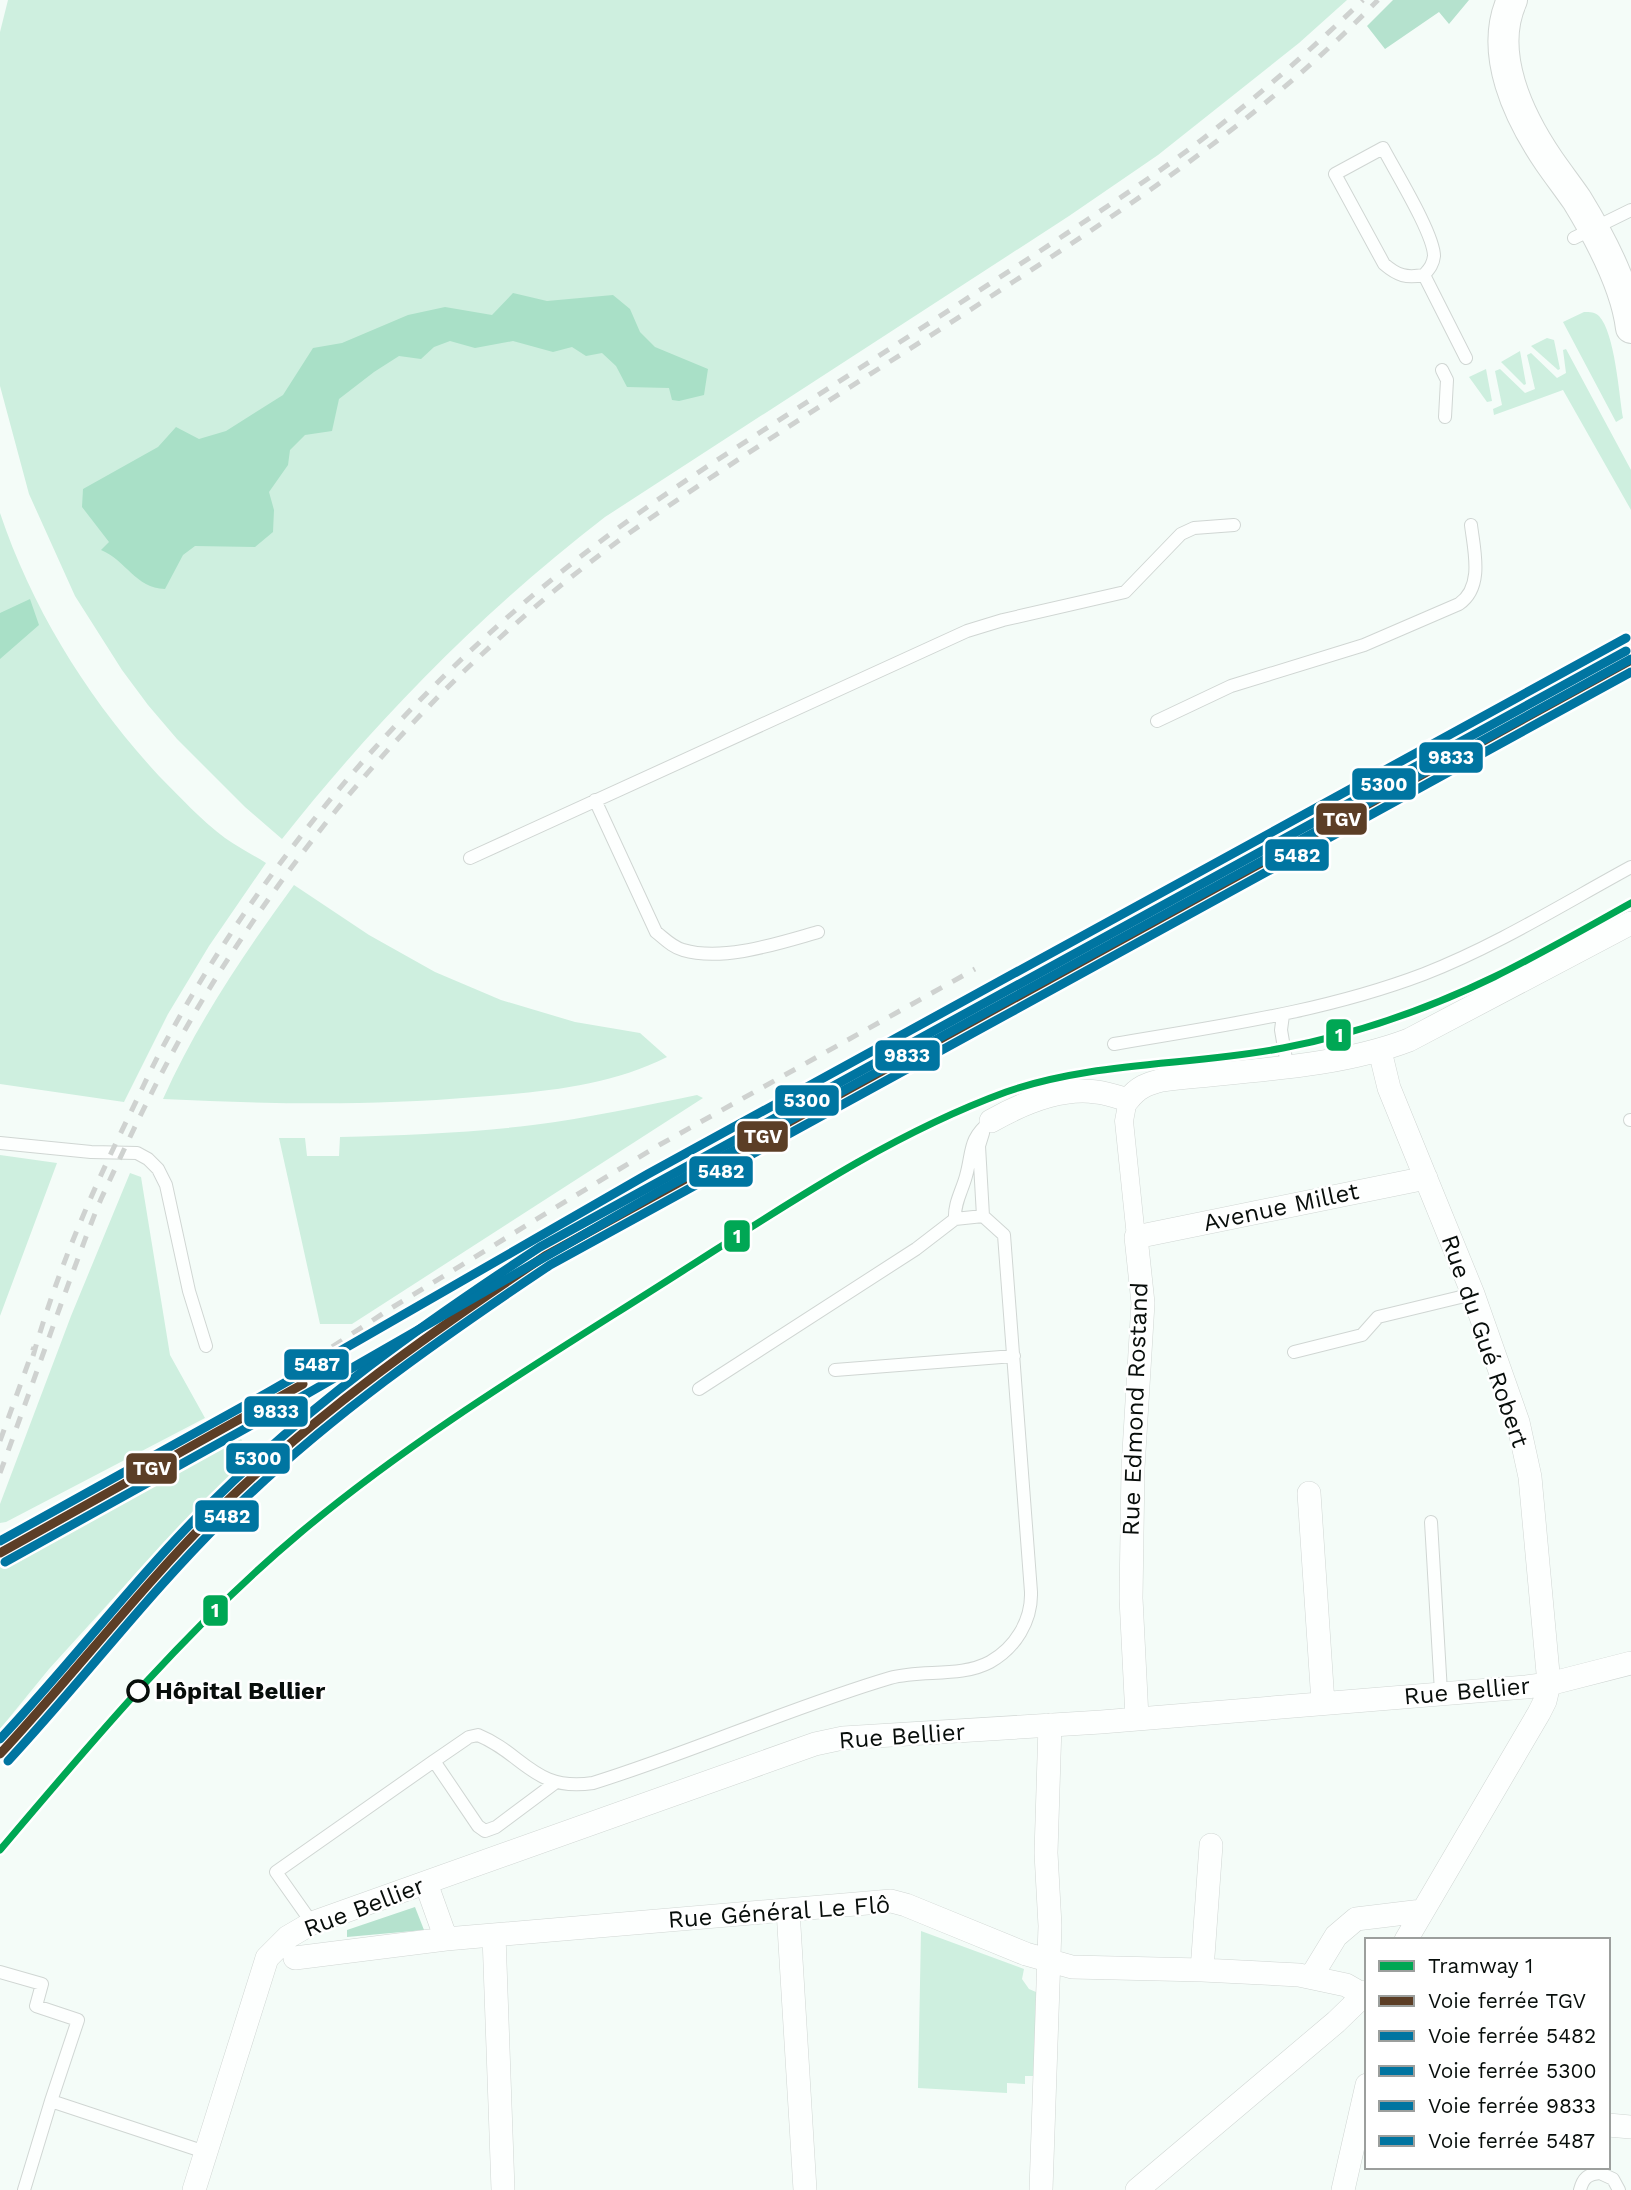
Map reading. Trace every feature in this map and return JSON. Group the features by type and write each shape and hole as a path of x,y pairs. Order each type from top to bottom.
{"street":[{"path":"1510,2 1503,30 1503,46 1507,70 1523,115 1547,159 1560,210 1583,234 1623,288 1631,328"},
{"path":"1583,234 1615,317 1631,340"},
{"path":"991,1121 1023,1105 1069,1091 1097,1091 1128,1100 1144,1085 1162,1080 1334,1060 1380,1051 1409,1040 1631,923"},
{"name":"Rue du Gué Robert","path":"1380,1051 1389,1088 1473,1294 1518,1422 1530,1477 1549,1684"},
{"name":"Rue Edmond Rostand","path":"1128,1100 1124,1121 1143,1303 1133,1468 1131,1585 1137,1718"},
{"name":"Avenue Millet","path":"1136,1237 1426,1178"},
{"path":"1309,1493 1324,1703"},
{"name":"Rue Bellier","path":"194,2190 267,1958 291,1948 312,1923 816,1744 855,1737 1050,1725 1549,1684 1631,1663"},
{"path":"1407,1938 1539,1713 1549,1684"},
{"path":"1041,2190 1051,1926 1046,1853 1050,1725"},
{"path":"1202,1970 1211,1845"},
{"path":"426,1883 446,1939"},
{"name":"Rue Général Le Flô","path":"291,1948 446,1939 891,1901 1026,1954 1072,1967 1202,1970 1311,1977 1346,1984 1365,1994"},
{"path":"788,1910 805,2190"},
{"path":"1311,1977 1336,1936 1356,1919 1422,1911"},
{"path":"494,1935 503,2190"},
{"path":"1138,2190 1365,1996"},
{"path":"1343,2190 1365,2097"},
{"path":"1610,2125 1631,2127"}],"lane":[{"path":"1383,148 1430,239 1434,256 1432,266 1424,275 1410,278 1396,275 1384,264 1335,174 1383,148"},
{"path":"1583,234 1631,210"},
{"path":"1424,275 1466,358"},
{"path":"1442,370 1447,380 1445,417"},
{"path":"470,858 967,631 1125,592 1181,534 1194,528 1234,525"},
{"path":"1157,721 1231,686 1364,645 1459,604 1471,591 1476,567 1471,525"},
{"path":"595,800 656,932 671,945 685,951 733,951 764,947 818,932"},
{"path":"1114,1044 1283,1015 1339,1002 1424,974 1490,944 1631,867"},
{"path":"1283,1015 1281,1030 1287,1065"},
{"path":"312,1923 276,1872 469,1737 478,1735 539,1776 555,1783 593,1783 882,1681 901,1675 969,1669 988,1663 1005,1651 1024,1627 1031,1601 1004,1235 983,1216 979,1146 982,1133 991,1121"},
{"path":"954,1219 972,1144 979,1132 991,1121"},
{"path":"0,1143 91,1152 137,1153 148,1158 158,1169 166,1185 189,1290 206,1346"},
{"path":"699,1389 916,1249 954,1219 983,1216"},
{"path":"1294,1352 1362,1335 1378,1317 1473,1294"},
{"path":"835,1370 1014,1356"},
{"path":"1431,1522 1441,1692"},
{"path":"434,1761 478,1826 485,1830 496,1827 555,1783"},
{"path":"0,1972 42,1983 36,2006 78,2020 24,2190"},
{"path":"51,2101 205,2152"},
{"path":"1580,2190 1582,2180 1600,2173 1613,2179 1619,2190"}],"shaded area":[{"path":"8,0 1347,0 1299,43 1158,155 1069,216 605,517 517,590 434,668 356,751 282,839 245,807 177,739 122,670 75,596 29,494 0,386 0,32"},
{"path":"1393,0 1469,0 1449,24 1439,12 1385,49 1367,26"},
{"path":"513,293 547,301 613,295 630,309 640,332 655,347 708,369 704,395 679,401 672,400 669,388 627,387 616,366 602,353 586,356 572,347 553,352 513,341 475,348 450,341 434,347 421,359 399,356 374,372 339,399 332,431 305,435 290,450 288,465 269,492 274,510 273,532 255,547 195,546 183,555 165,589 146,584 101,550 109,542 82,507 83,489 158,447 176,427 199,439 226,431 283,395 313,348 342,343 408,315 445,307 492,315"},
{"path":"1584,312 1599,316 1609,336 1623,418 1616,422 1563,322"},
{"path":"1547,338 1554,340 1560,369 1558,370 1531,346"},
{"path":"1566,349 1631,470 1631,510 1563,390 1494,415 1493,409 1502,405 1495,371 1500,369 1525,393 1535,389 1527,355 1531,353 1557,378 1566,373 1563,350"},
{"path":"1520,351 1526,384 1524,385 1501,362"},
{"path":"1486,369 1492,401 1487,402 1469,377"},
{"path":"0,513 13,549 46,619 109,717 159,776 199,816 225,838 266,863 209,946 168,1014 124,1102 0,1084"},
{"path":"30,599 39,625 0,659 0,613"},
{"path":"294,885 369,935 435,972 501,1000 575,1022 640,1033 667,1057 598,1082 500,1095 359,1103 163,1099 191,1043 223,989"},
{"path":"697,1095 703,1098 352,1324 320,1324 279,1138 305,1138 307,1156 339,1156 340,1137 461,1132 533,1125"},
{"path":"0,1155 57,1163 0,1316"},
{"path":"130,1173 141,1177 170,1355 205,1418 0,1523 0,1504 71,1316"},
{"path":"239,1435 252,1460 138,1571 49,1669 0,1729 0,1566"},
{"path":"415,1907 424,1930 347,1937 347,1930"},
{"path":"921,1931 1024,1969 1022,1979 1029,1989 1036,1992 1034,2076 1025,2076 1025,2084 1007,2083 1007,2093 918,2088"}],"railway":[{"path":"33,1356 63,1265 100,1178 161,1051 212,963 262,888 317,816 376,747 438,682 504,620 574,562 646,508 1031,257 1180,156 1263,90 1363,0"},
{"path":"0,1473 97,1209 173,1051 245,933 294,864 347,797 403,734 462,673 590,562 702,483 1159,184 1294,79 1378,0"},
{"path":"0,1539 237,1409 393,1307 661,1144 975,969"},
{"path":"0,1441 34,1347"}],"tram line":[{"name":"1","path":"0,1850 181,1645 259,1569 345,1496 488,1395 840,1172 963,1109 1040,1082 1109,1069 1283,1048 1337,1036 1391,1019 1494,977 1631,903"}],"rail line":[{"name":"5487","path":"0,1541 267,1393 648,1174 1626,638"},
{"name":"5300","path":"0,1739 158,1559 250,1465 329,1398 411,1335 540,1247 1626,651"},
{"name":"9833","path":"5,1562 277,1411 658,1192 1631,659"},
{"name":"TGV","path":"0,1754 165,1566 260,1470 378,1373 545,1256 1631,660"},
{"name":"5482","path":"8,1761 173,1572 268,1477 385,1381 550,1265 1631,672"},
{"name":"TGV","path":"0,1553 303,1384"}],"place":[{"name":"Hôpital Bellier","path":"138,1691"}]}
